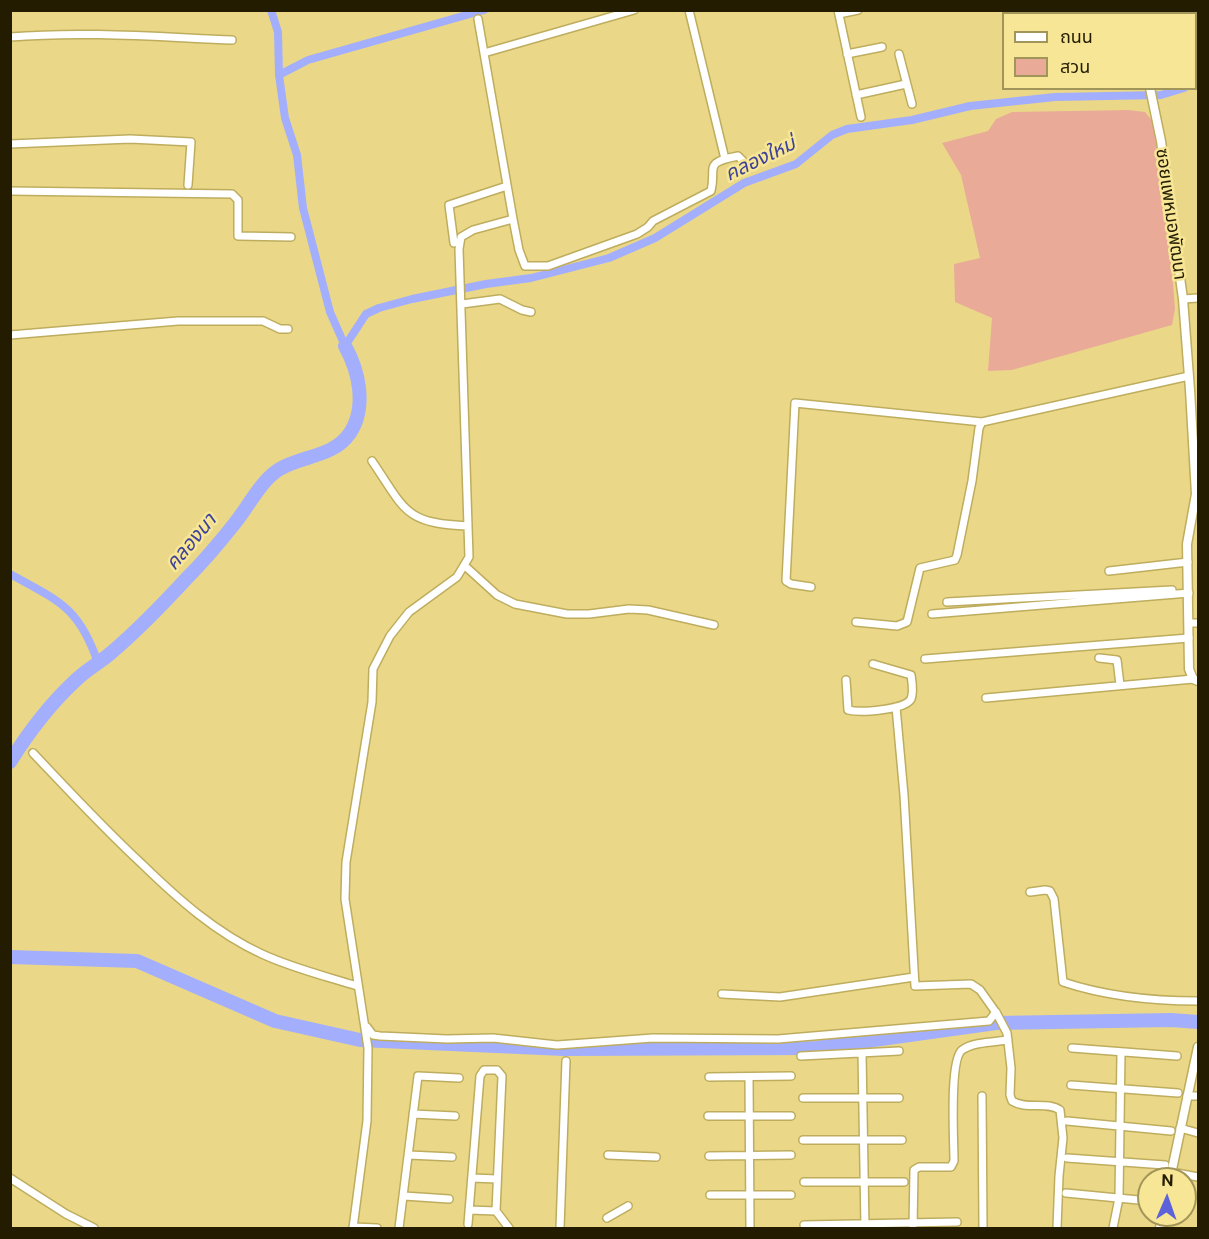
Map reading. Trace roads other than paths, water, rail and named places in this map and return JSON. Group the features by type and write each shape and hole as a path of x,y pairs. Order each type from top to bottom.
{"street":[{"path":"484,53 634,10"},
{"path":"689,10 725,159"},
{"path":"858,10 838,12 861,117"},
{"path":"478,19 513,219 519,250 525,266 548,266 637,234 653,221 711,191 712,168 715,164 738,156 746,163"},
{"path":"10,37 86,34 231,40"},
{"path":"847,54 882,47"},
{"path":"899,54 912,104"},
{"path":"856,95 906,84"},
{"name":"ซอยแพหมอพัฒนา","path":"1150,90 1161,141 1183,299 1189,376 1196,494 1188,535 1189,591 1194,623 1189,638 1189,673 1196,680"},
{"path":"10,144 130,139 191,142 188,184"},
{"path":"454,243 449,205 507,186"},
{"path":"10,191 232,194 238,200 238,236 291,237"},
{"path":"377,1228 353,1228 367,1121 368,1048 345,899 346,862 372,702 373,669 390,636 409,612 457,577 464,568 470,551 459,249 461,237 472,230 513,219"},
{"path":"1183,299 1198,298"},
{"path":"461,300 500,299 531,312"},
{"path":"10,335 178,321 263,321 280,329 288,329"},
{"path":"811,587 790,584 786,581 795,403 982,422 1189,376"},
{"path":"856,622 897,626 903,624 907,621 920,568 955,560 967,511 979,428 982,422"},
{"path":"372,461 405,510 418,519 436,524 468,526"},
{"path":"1109,571 1188,562"},
{"path":"464,568 497,595 515,604 567,614 629,609 648,610 714,625"},
{"path":"947,602 1189,591"},
{"path":"932,614 1189,591"},
{"path":"925,659 1189,638"},
{"path":"1099,658 1117,660 1120,685"},
{"path":"846,680 848,710 905,705 910,700 912,675 873,664"},
{"path":"986,698 1196,680"},
{"path":"896,707 904,787 915,986 971,984 975,986 997,1013 1007,1036 1012,1101 1021,1105 1058,1108 1061,1114 1063,1138 1057,1228"},
{"path":"33,753 104,829 162,884 210,922 262,954 357,986"},
{"path":"1030,892 1050,891 1054,899 1063,982 1087,990 1178,1001 1198,1000"},
{"path":"722,994 780,997 914,977"},
{"path":"365,1027 373,1035 380,1036 447,1039 493,1038 551,1045 653,1038 803,1038 989,1021 997,1013"},
{"path":"913,1226 914,1170 920,1167 949,1167 954,1161 954,1071 958,1054 963,1049 1007,1036"},
{"path":"1172,1167 1176,1130 1187,1096 1198,1047"},
{"path":"1072,1048 1177,1056"},
{"path":"801,1056 899,1050"},
{"path":"1113,1228 1119,1198 1120,1052"},
{"path":"862,1053 864,1226"},
{"path":"560,1228 566,1061"},
{"path":"468,1224 480,1076 484,1070 497,1070 502,1076 496,1211 509,1228"},
{"path":"399,1228 418,1076 459,1078"},
{"path":"709,1077 791,1076"},
{"path":"749,1077 750,1228"},
{"path":"1071,1084 1178,1093"},
{"path":"982,1096 984,1228"},
{"path":"1187,1096 1198,1096"},
{"path":"803,1098 898,1098"},
{"path":"413,1114 455,1116"},
{"path":"708,1116 791,1116"},
{"path":"1067,1121 1198,1133"},
{"path":"803,1140 902,1140"},
{"path":"409,1155 452,1157"},
{"path":"608,1155 656,1157"},
{"path":"709,1156 791,1155"},
{"path":"1067,1158 1165,1165"},
{"path":"10,1178 66,1214 94,1228"},
{"path":"472,1178 497,1179"},
{"path":"804,1182 904,1182"},
{"path":"1066,1193 1137,1199"},
{"path":"710,1195 791,1195"},
{"path":"404,1196 449,1199"},
{"path":"607,1218 628,1206"},
{"path":"469,1210 496,1211"},
{"path":"804,1225 913,1226 957,1222"}],"waterway":[{"name":"คลองใหม่","path":"271,10 278,32 279,75 285,118 297,155 303,208 330,312 345,346 366,314 379,308 486,284 531,278 609,258 655,238 744,183 796,164 832,135 847,129 912,120 970,106 1055,97 1161,95 1177,90"},
{"path":"279,75 308,60 484,10"},
{"name":"คลองนา","path":"10,762 32,729 58,698 80,676 122,643 200,565 272,475 287,465 326,452 343,441 350,433 360,401 354,366 345,346"},
{"path":"10,574 42,591 75,617 91,644 98,663"},
{"path":"10,957 137,961 275,1021 360,1040 564,1049 816,1048 996,1023 1171,1020 1198,1022"}]}
